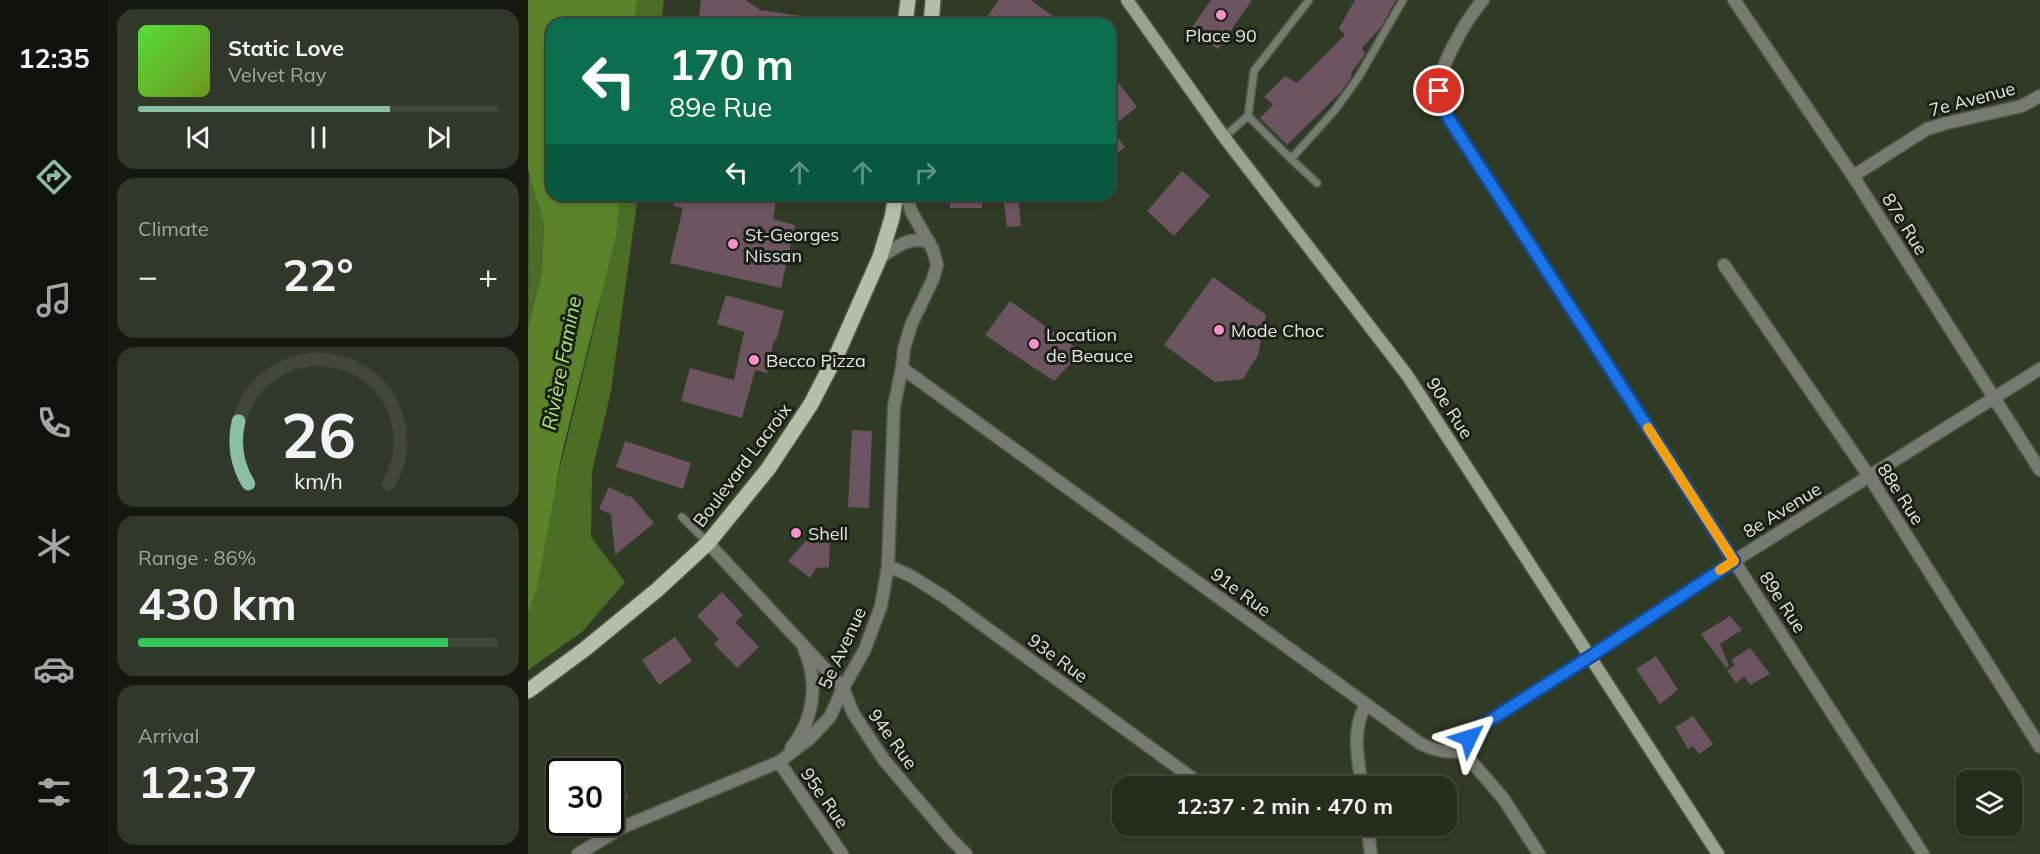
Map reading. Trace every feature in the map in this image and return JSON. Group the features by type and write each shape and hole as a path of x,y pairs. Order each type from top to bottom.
{"main road":[{"path":"906,18 908,0"},
{"path":"932,18 933,0"},
{"name":"Boulevard Lacroix","path":"528,691 585,649 657,590 708,543 768,469 811,404 838,352 880,257 895,201"}],"street":[{"name":"90e Rue","path":"1127,0 1224,137 1407,375 1718,854"},
{"name":"89e Rue","path":"1483,0 1458,36 1440,81 1439,99 1449,119 1923,854"},
{"name":"87e Rue","path":"1734,0 1853,176 2040,470"},
{"name":"7e Avenue","path":"1853,176 1927,129 2022,106 2040,96"},
{"name":"5e Avenue","path":"578,854 623,827 778,762 809,740 830,717 843,687 865,649 881,606 888,566 894,406 904,349 911,325 937,266 908,201"},
{"path":"880,257 908,240 919,239 928,242"},
{"name":"88e Rue","path":"1724,264 1869,477 2040,747"},
{"name":"91e Rue","path":"902,368 1366,705 1431,749 1442,752 1462,752"},
{"name":"8e Avenue","path":"1462,752 1469,738 1481,726 1734,561 2040,369"},
{"name":"94e Rue","path":"708,543 843,687 853,713 884,760 966,854"},
{"name":"93e Rue","path":"888,566 911,576 943,596 1189,776"},
{"name":"94e Rue","path":"778,762 799,738 808,720 812,703 812,674 800,639"},
{"path":"1361,776 1357,751 1358,730 1361,713 1366,705"},
{"path":"1462,752 1503,798 1539,854"},
{"name":"95e Rue","path":"778,762 842,854"},
{"path":"1369,836 1371,854"}],"lane":[{"path":"1224,137 1248,116 1254,71 1309,0"},
{"path":"1291,159 1335,110 1358,78 1403,0"},
{"path":"1248,116 1317,183"},
{"path":"682,517 708,543"}],"shaded area":[{"path":"635,0 664,0 662,18 634,18"},
{"path":"529,169 544,223 542,273 528,328"},
{"path":"616,201 637,201 611,391 592,472 591,537 625,582 582,632 528,670 528,610 598,312"}],"water":[{"name":"Rivière Famine","path":"528,0 637,0 635,18 546,18 546,201 619,201 616,235 562,453 537,587 528,613 528,328 542,273 544,223 528,169"}],"building":[{"path":"701,0 746,0 760,10 808,17 808,18 699,18"},
{"path":"999,0 1031,0 1056,18 986,18"},
{"name":"Place 90","path":"1211,0 1252,0 1218,49 1190,30"},
{"path":"1355,0 1396,0 1381,27 1362,48 1365,54 1341,92 1287,145 1260,118 1273,105 1264,97 1285,76 1297,83 1345,35 1339,28"},
{"path":"1116,80 1137,107 1116,123"},
{"path":"1116,136 1125,147 1116,154"},
{"path":"1182,171 1210,196 1174,236 1147,211"},
{"name":"St-Georges Nissan","path":"674,201 776,201 773,219 795,225 781,288 670,263 683,208 673,206"},
{"path":"950,201 982,201 982,208 950,208"},
{"path":"1004,201 1019,201 1021,226 1007,227"},
{"name":"Mode Choc","path":"1213,277 1266,315 1258,355 1243,379 1215,382 1164,345"},
{"path":"726,295 784,311 776,341 774,340 767,373 755,370 742,418 681,401 690,368 734,380 744,332 717,324"},
{"name":"Location de Beauce","path":"1010,301 1082,352 1054,381 985,335"},
{"path":"852,430 872,431 869,508 848,507"},
{"path":"625,441 691,463 683,489 616,467"},
{"path":"609,487 631,496 654,523 615,555 611,514 599,509"},
{"path":"816,529 830,539 829,567 816,568 810,578 788,561"},
{"path":"722,592 743,615 735,622 759,647 737,668 714,644 719,639 697,616"},
{"path":"1730,616 1742,630 1720,644 1729,666 1726,668 1701,634"},
{"path":"675,637 692,661 659,685 642,660"},
{"path":"1750,648 1770,674 1750,685 1744,676 1736,683 1727,670 1735,665 1731,660"},
{"path":"1656,656 1678,690 1660,704 1636,669"},
{"path":"1693,716 1713,744 1699,754 1693,746 1688,749 1675,727"},
{"path":"624,787 628,798 624,800"}],"slow traffic":[{"path":"1648,428 1734,561 1720,570"}],"place":[{"name":"Place 90","path":"1221,15"},
{"name":"St-Georges Nissan","path":"733,244"},
{"name":"Mode Choc","path":"1219,330"},
{"name":"Location de Beauce","path":"1034,344"},
{"name":"Becco Pizza","path":"754,360"},
{"name":"Shell","path":"796,533"}],"route":[{"path":"1439,91 1439,99 1449,119 1734,561 1481,726 1469,738"}]}
